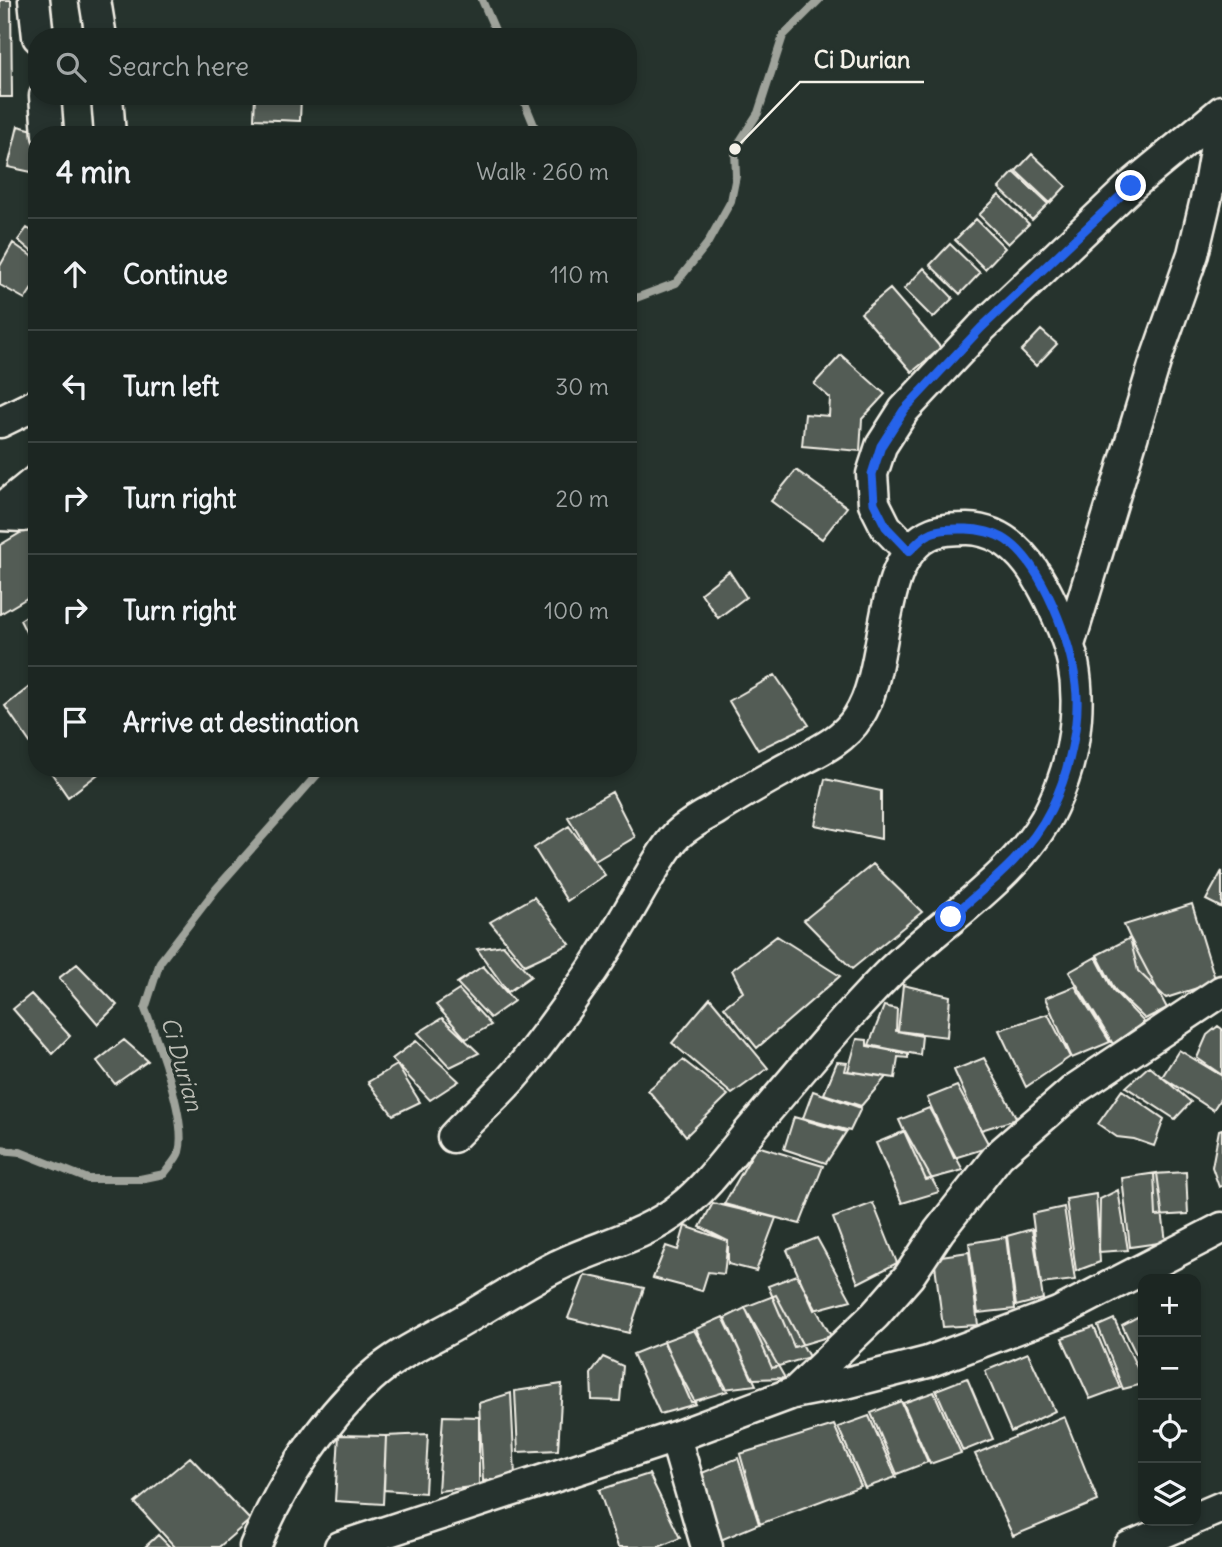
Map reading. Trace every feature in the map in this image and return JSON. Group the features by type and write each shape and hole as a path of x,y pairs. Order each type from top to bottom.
{"street":[{"path":"34,0 37,28"},
{"path":"95,0 100,28"},
{"path":"46,105 47,126"},
{"path":"108,105 109,126"},
{"path":"909,551 886,527 874,503 872,474 881,446 904,410 981,328 1131,186 1222,111"},
{"path":"1069,645 1156,359 1193,254 1208,191 1222,111"},
{"path":"0,422 28,408"},
{"path":"0,513 28,488"},
{"path":"0,513 28,515"},
{"path":"255,1547 271,1513 320,1434 375,1373 558,1266 642,1232 678,1211 705,1184 808,1062 886,976 1002,873 1030,843 1052,808 1069,760 1076,721 1077,687 1069,645 1043,587 1025,557 1006,540 979,529 953,528 929,533 909,551 888,600 881,657 872,689 860,715 848,730 825,747 745,791 679,833 662,856 594,968 524,1063 453,1137"},
{"path":"793,1393 875,1315 909,1276 939,1231 999,1154 1075,1089 1222,991"},
{"path":"340,1547 675,1437 793,1393 928,1362 1058,1313 1222,1228"},
{"path":"675,1437 706,1547"},
{"path":"1201,1516 1222,1507"},
{"path":"1129,1547 1178,1526"}],"building":[{"path":"0,0 11,0 12,97 0,97"},
{"path":"255,105 301,105 300,121 254,119"},
{"path":"18,126 28,129 28,171 8,167"},
{"path":"1032,154 1066,186 1050,203 1016,171"},
{"path":"1014,172 1048,204 1032,220 999,188"},
{"path":"999,195 1029,224 1008,244 979,215"},
{"path":"976,219 1005,248 985,269 955,240"},
{"path":"27,228 28,229 28,248 18,240"},
{"path":"13,243 28,254 28,294 25,299 0,285 0,266"},
{"path":"950,244 980,273 960,294 930,265"},
{"path":"924,268 953,298 933,318 904,289"},
{"path":"890,289 941,348 912,372 861,313"},
{"path":"1041,330 1057,344 1036,366 1021,351"},
{"path":"841,355 885,394 862,419 860,451 802,446 805,414 829,416 830,398 814,384"},
{"path":"796,470 847,507 822,539 771,501"},
{"path":"28,528 28,597 0,614 0,545"},
{"path":"729,571 746,597 718,618 701,593"},
{"path":"28,615 28,636 20,620"},
{"path":"775,675 809,725 758,750 729,701"},
{"path":"28,688 28,740 5,706"},
{"path":"54,777 94,777 68,797"},
{"path":"825,779 881,791 881,839 815,825"},
{"path":"612,792 635,837 595,861 568,817"},
{"path":"569,826 605,875 567,901 534,848"},
{"path":"873,864 922,912 852,969 804,920"},
{"path":"1222,871 1222,908 1206,900"},
{"path":"534,897 570,944 525,965 490,922"},
{"path":"1192,904 1216,982 1166,998 1138,971 1124,925"},
{"path":"777,936 840,976 757,1048 724,1007 743,992 732,970"},
{"path":"1130,938 1167,1008 1145,1019 1115,990 1097,955"},
{"path":"503,945 531,976 508,992 477,949"},
{"path":"1096,957 1113,990 1144,1022 1113,1044 1069,972"},
{"path":"77,964 117,1005 98,1024 59,978"},
{"path":"483,966 514,1001 490,1018 457,983"},
{"path":"903,985 950,996 947,1037 898,1031"},
{"path":"1075,986 1110,1042 1072,1058 1045,998"},
{"path":"459,990 491,1025 466,1039 436,1005"},
{"path":"31,994 70,1036 52,1054 13,1009"},
{"path":"710,998 768,1068 732,1094 672,1043"},
{"path":"884,1006 897,1009 896,1031 922,1036 920,1055 869,1045"},
{"path":"1048,1014 1070,1057 1026,1087 999,1030"},
{"path":"442,1018 479,1053 450,1067 418,1033"},
{"path":"1218,1026 1222,1029 1222,1075 1197,1058 1207,1035"},
{"path":"857,1039 867,1040 867,1046 908,1054 908,1058 898,1057 895,1078 848,1071"},
{"path":"124,1040 148,1061 115,1084 97,1061"},
{"path":"416,1041 459,1081 430,1100 392,1059"},
{"path":"1179,1050 1222,1076 1222,1096 1213,1110 1162,1077"},
{"path":"984,1058 1017,1119 981,1130 954,1070"},
{"path":"683,1060 728,1095 686,1136 648,1090"},
{"path":"837,1062 847,1063 845,1071 886,1077 861,1106 824,1094"},
{"path":"397,1065 420,1102 393,1115 368,1082"},
{"path":"1149,1066 1191,1102 1175,1119 1126,1087"},
{"path":"957,1086 990,1147 954,1158 927,1098"},
{"path":"1122,1090 1164,1119 1154,1146 1117,1137 1098,1124"},
{"path":"813,1091 861,1108 850,1131 803,1118"},
{"path":"929,1108 963,1170 926,1180 899,1120"},
{"path":"794,1117 846,1132 826,1163 784,1149"},
{"path":"1222,1129 1222,1186 1219,1187 1212,1167 1219,1130"},
{"path":"905,1131 939,1192 902,1203 876,1143"},
{"path":"757,1146 823,1166 800,1224 724,1204"},
{"path":"1186,1172 1188,1214 1156,1216 1154,1174"},
{"path":"1157,1173 1166,1242 1130,1247 1122,1178"},
{"path":"1118,1190 1128,1250 1099,1252 1100,1199"},
{"path":"1096,1194 1100,1262 1076,1271 1066,1199"},
{"path":"713,1203 776,1218 756,1271 728,1264 728,1241 700,1227"},
{"path":"873,1203 897,1263 858,1283 833,1218"},
{"path":"1064,1207 1075,1280 1041,1284 1032,1214"},
{"path":"685,1226 728,1241 724,1274 708,1272 702,1291 653,1278 666,1246 678,1250"},
{"path":"1032,1229 1043,1299 1016,1306 1007,1236"},
{"path":"1006,1237 1015,1309 978,1313 969,1243"},
{"path":"817,1238 851,1300 814,1310 787,1250"},
{"path":"969,1252 978,1325 943,1327 934,1257"},
{"path":"585,1275 644,1288 629,1333 568,1318"},
{"path":"797,1275 831,1336 794,1347 768,1286"},
{"path":"776,1295 809,1357 772,1368 745,1307"},
{"path":"745,1308 785,1378 752,1379 725,1318"},
{"path":"723,1317 756,1385 724,1389 696,1329"},
{"path":"1138,1317 1138,1359 1122,1325"},
{"path":"1114,1319 1138,1369 1138,1385 1123,1389 1098,1326"},
{"path":"1094,1327 1120,1388 1090,1399 1062,1338"},
{"path":"694,1330 728,1391 691,1402 664,1341"},
{"path":"663,1342 696,1404 660,1414 633,1354"},
{"path":"1028,1353 1055,1411 1011,1432 985,1371"},
{"path":"603,1357 623,1366 620,1401 592,1400 591,1374"},
{"path":"967,1378 993,1439 963,1451 936,1390"},
{"path":"562,1384 558,1450 518,1452 515,1391"},
{"path":"934,1392 961,1453 930,1464 903,1403"},
{"path":"511,1393 515,1476 483,1481 479,1403"},
{"path":"901,1401 928,1462 897,1474 871,1413"},
{"path":"443,1416 479,1417 479,1486 438,1491"},
{"path":"869,1416 896,1477 865,1488 838,1427"},
{"path":"1064,1416 1098,1501 1013,1536 975,1454"},
{"path":"834,1425 861,1486 760,1524 740,1454"},
{"path":"428,1434 425,1493 384,1490 386,1436"},
{"path":"339,1435 386,1436 383,1504 335,1501"},
{"path":"190,1457 250,1520 219,1547 175,1547 135,1503"},
{"path":"738,1458 759,1524 716,1542 697,1475"},
{"path":"649,1474 680,1538 659,1547 618,1547 599,1490"},
{"path":"158,1535 170,1547 145,1547"}],"waterway":[{"path":"482,0 494,28"},
{"name":"Ci Durian","path":"637,298 676,283 707,244 731,201 736,176 735,149 758,113 783,36 819,0"},
{"path":"526,105 534,126"},
{"name":"Ci Durian","path":"0,1150 20,1152 88,1179 140,1179 164,1174 178,1155 181,1138 170,1080 145,1009 160,962 216,889 315,777"}],"place":[{"name":"Ci Durian","path":"735,149"}],"route":[{"path":"951,917 1002,873 1030,843 1052,808 1069,760 1076,721 1077,687 1069,645 1043,587 1025,557 1006,540 979,529 953,528 929,533 909,551 886,527 874,503 872,474 881,446 904,410 981,328 1131,186"}]}
